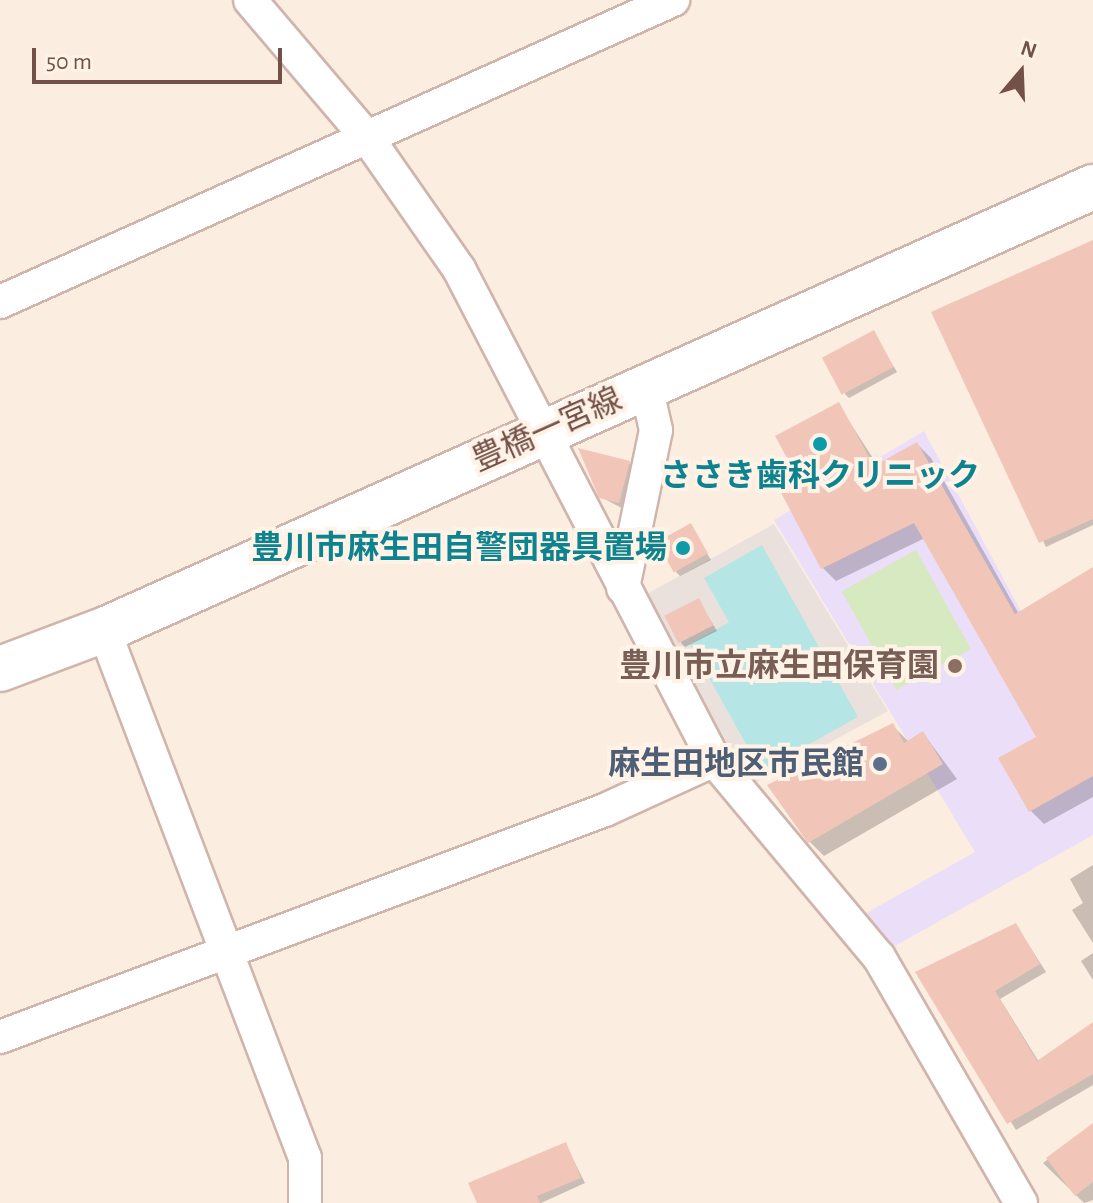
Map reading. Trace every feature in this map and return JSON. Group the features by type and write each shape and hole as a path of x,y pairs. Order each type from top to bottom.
{"main road":[{"name":"豊橋一宮線","path":"0,669 104,630 1093,187"}],"street":[{"path":"250,0 369,140 459,269 714,760 879,957 1021,1203"},
{"path":"0,302 369,140 673,0"},
{"path":"623,588 656,430 646,386"},
{"path":"104,630 305,1158 305,1203"},
{"path":"0,1037 605,810 714,760"}],"shaded area":[{"name":"豊川市立麻生田保育園","path":"924,431 1093,745 1093,835 886,951 861,916 975,852 774,520"},
{"path":"774,524 888,711 755,783 722,745 643,596"}],"green space":[{"path":"916,550 971,649 896,690 842,591"}],"water":[{"path":"762,545 858,717 761,771 690,644 729,622 704,578"}],"building":[{"path":"1093,240 1093,519 1039,543 931,312"},
{"path":"874,330 894,367 842,395 822,358"},
{"path":"839,402 874,466 917,442 1015,614 1093,567 1093,776 1029,812 998,758 1036,737 914,523 821,569 776,483 795,473 775,436"},
{"path":"578,448 630,461 619,503 599,498"},
{"name":"豊川市麻生田自警団器具置場","path":"691,523 708,554 674,573 657,542"},
{"path":"699,598 713,626 678,643 664,616"},
{"path":"893,723 904,743 923,731 943,764 808,843 767,785"},
{"path":"1016,923 1040,964 995,991 1037,1061 1093,1022 1093,1074 1007,1124 915,972"},
{"path":"1093,1123 1093,1182 1075,1196 1046,1158"},
{"path":"566,1142 581,1178 537,1196 540,1203 477,1203 468,1183"}],"place":[{"name":"ささき歯科クリニック","path":"820,444"},
{"name":"豊川市麻生田自警団器具置場","path":"683,548"},
{"name":"豊川市立麻生田保育園","path":"955,666"},
{"name":"麻生田地区市民館","path":"880,764"}]}
